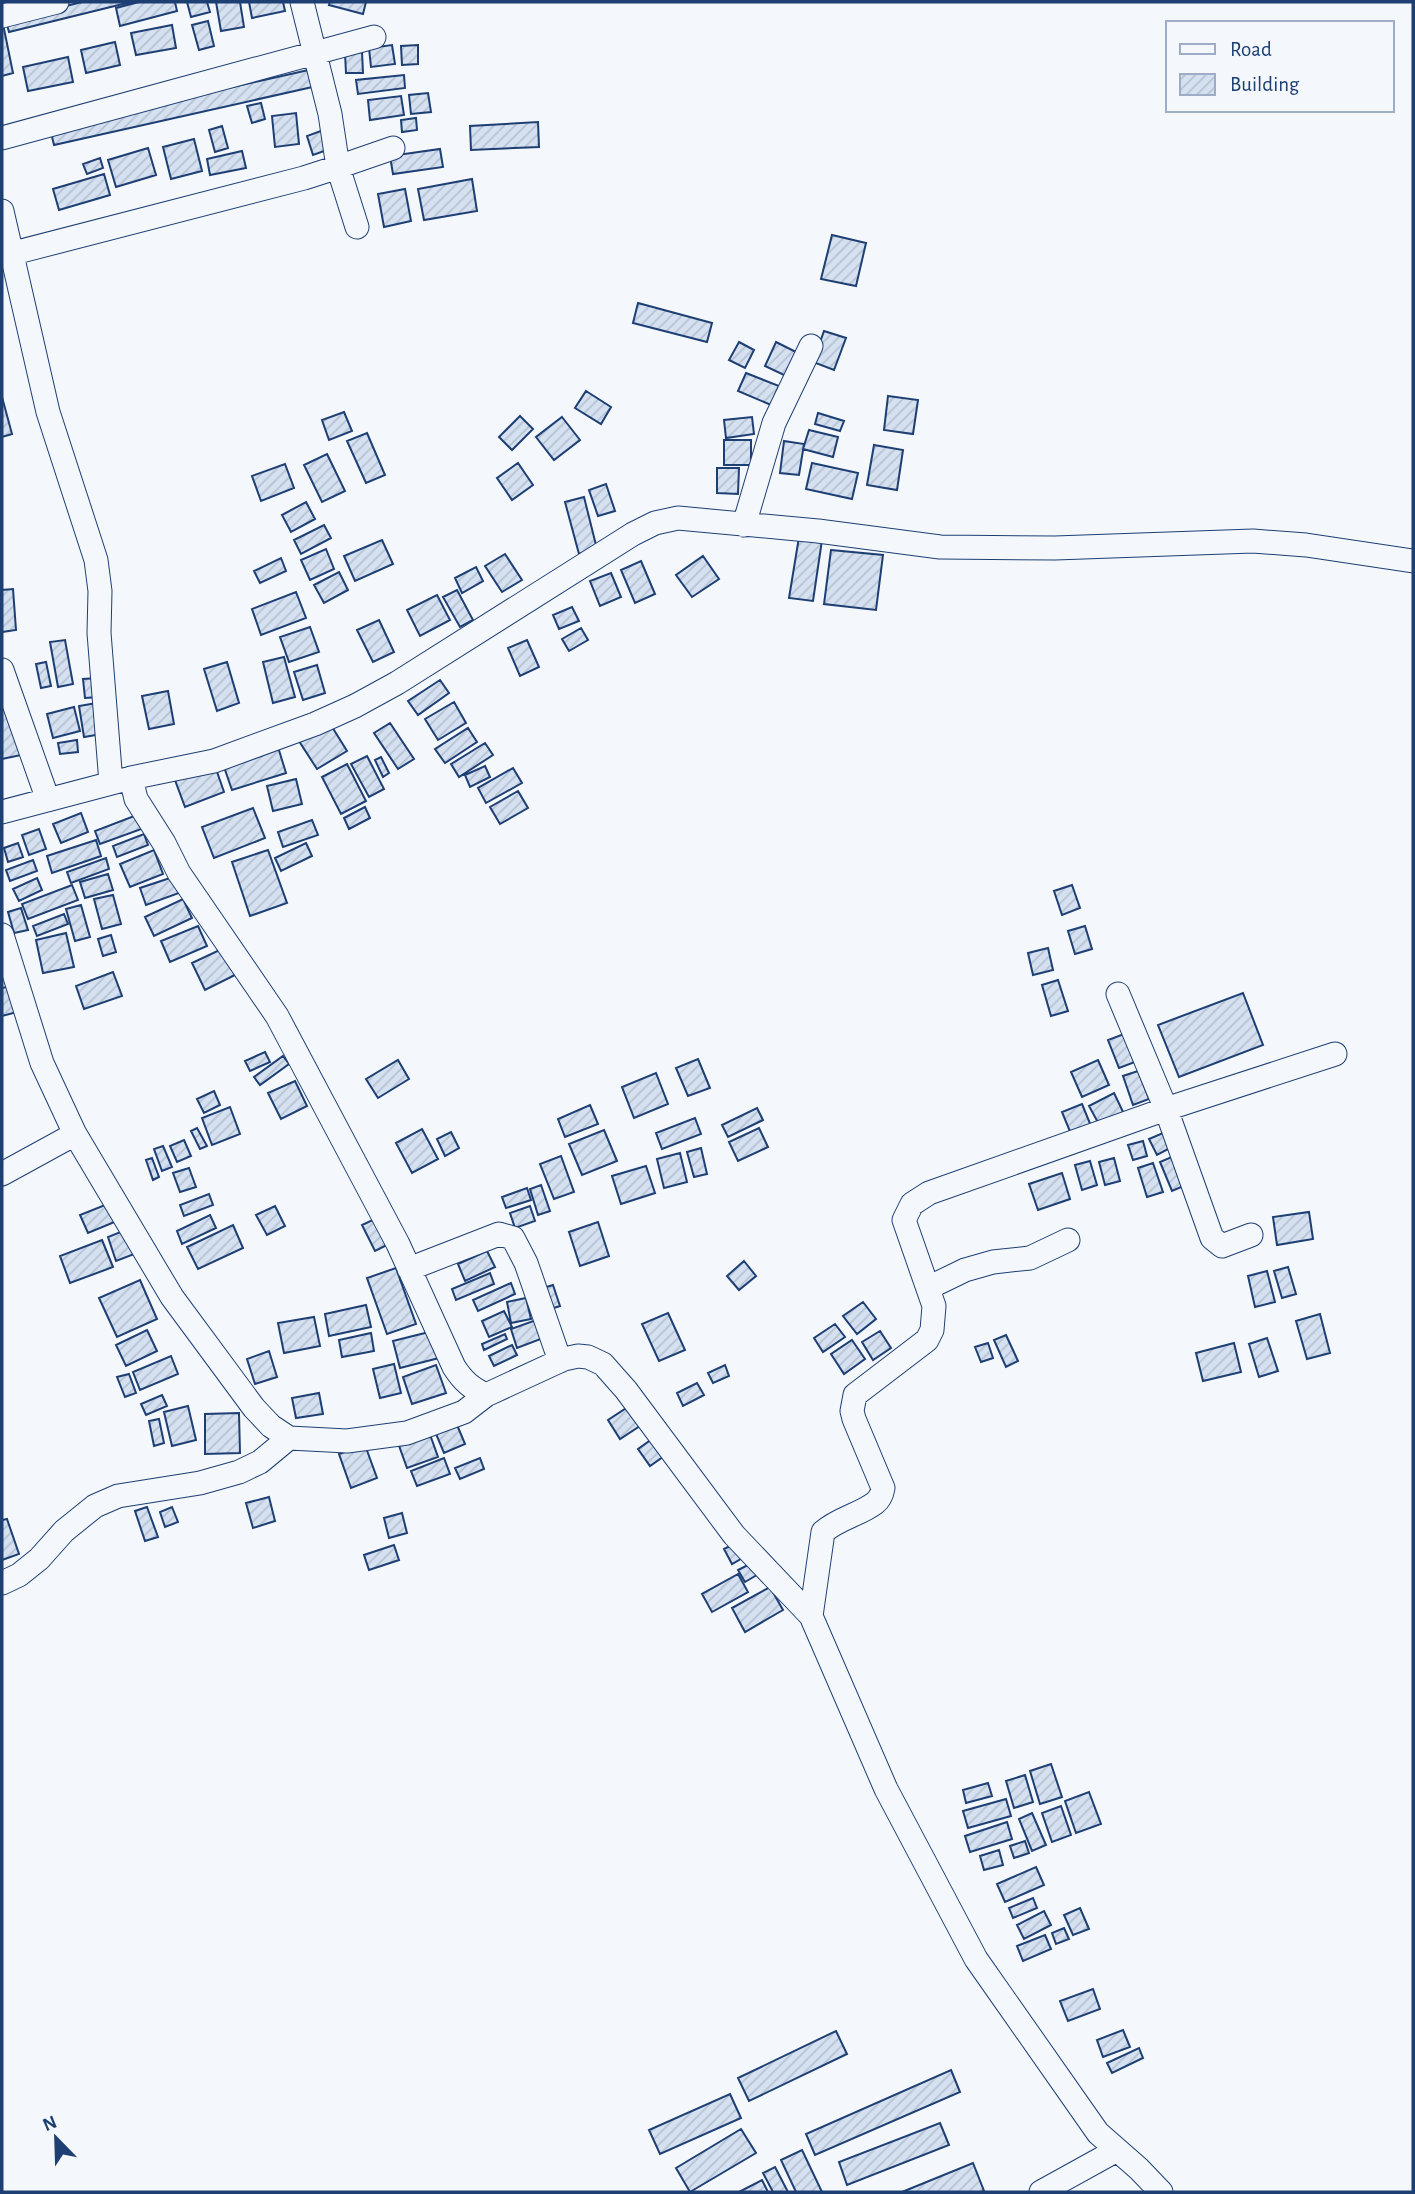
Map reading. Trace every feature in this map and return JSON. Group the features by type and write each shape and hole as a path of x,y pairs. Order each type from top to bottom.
{"street":[{"path":"2,16 57,2"},
{"path":"302,2 330,114 338,167 357,228"},
{"path":"2,138 374,37"},
{"path":"7,255 304,178 393,148"},
{"path":"2,211 7,255 48,412 96,561 100,591 99,633 121,780 164,843 179,873 277,1016 409,1269 454,1367 472,1389 486,1395"},
{"path":"744,525 774,423 811,346"},
{"path":"2,812 121,780 214,761 315,724 397,683 633,534 655,523 678,518 818,531 940,547 1055,548 1253,541 1306,545 1413,561"},
{"path":"2,670 48,800"},
{"path":"2,935 42,1063 75,1134 172,1297 254,1408 271,1426 289,1438 347,1441 407,1433 464,1412 486,1395 560,1361 578,1356 603,1364 626,1390 734,1535 811,1616 886,1789 976,1959 1098,2133 1161,2192"},
{"path":"1118,994 1166,1109 1215,1242 1222,1246 1251,1236"},
{"path":"811,1616 823,1532 835,1521 875,1503 881,1497 883,1488 854,1419 852,1411 855,1395 927,1340 934,1318 934,1306 904,1220 912,1204 920,1197 1166,1109 1335,1054"},
{"path":"2,1174 75,1134"},
{"path":"409,1269 496,1235 503,1234 513,1238 526,1263 560,1361"},
{"path":"928,1288 950,1275 974,1267 1032,1257 1068,1240"},
{"path":"2,1583 19,1575 39,1559 64,1531 95,1506 118,1496 200,1483 239,1472 260,1462 289,1438"},
{"path":"1041,2192 1117,2150"}],"building":[{"path":"82,2 131,2 9,32 6,21"},
{"path":"139,2 175,2 177,11 120,26 116,8"},
{"path":"187,2 207,2 210,12 191,17"},
{"path":"216,2 240,2 244,27 221,31"},
{"path":"249,2 283,2 285,11 252,18"},
{"path":"330,2 366,2 363,14 329,5"},
{"path":"208,21 214,46 199,50 192,25"},
{"path":"2,25 13,73 2,76"},
{"path":"172,25 176,48 136,55 131,33"},
{"path":"115,42 120,65 86,73 81,50"},
{"path":"392,45 395,64 371,67 369,48"},
{"path":"418,45 418,64 402,65 401,46"},
{"path":"362,52 363,73 346,73 345,53"},
{"path":"68,57 73,82 28,91 23,67"},
{"path":"313,69 317,86 54,145 50,128"},
{"path":"404,75 405,88 358,94 356,80"},
{"path":"428,93 431,112 411,114 409,95"},
{"path":"401,96 404,115 370,120 368,100"},
{"path":"261,103 265,119 252,123 247,106"},
{"path":"296,113 299,144 275,147 272,116"},
{"path":"416,118 417,130 402,132 401,120"},
{"path":"538,122 539,147 471,150 470,126"},
{"path":"222,126 228,148 215,152 209,130"},
{"path":"326,129 333,148 313,155 307,136"},
{"path":"194,139 202,171 171,179 163,147"},
{"path":"148,148 156,175 116,187 108,160"},
{"path":"440,149 443,167 393,174 390,156"},
{"path":"242,151 246,168 210,175 207,159"},
{"path":"100,158 103,168 87,174 83,164"},
{"path":"104,174 110,195 59,210 53,189"},
{"path":"472,179 477,211 424,220 418,189"},
{"path":"405,189 411,221 384,227 378,194"},
{"path":"832,235 866,243 856,286 821,279"},
{"path":"638,303 712,323 707,342 633,323"},
{"path":"824,331 846,338 834,370 813,362"},
{"path":"739,342 754,350 745,368 729,360"},
{"path":"776,342 796,352 786,376 765,366"},
{"path":"746,373 779,386 771,405 738,391"},
{"path":"586,391 611,407 601,424 575,408"},
{"path":"888,396 918,400 913,434 884,430"},
{"path":"2,397 12,434 2,437"},
{"path":"344,412 352,431 329,440 322,420"},
{"path":"818,413 844,421 840,431 815,424"},
{"path":"520,416 533,429 512,450 499,437"},
{"path":"562,417 580,440 554,460 536,437"},
{"path":"752,417 754,434 726,438 724,420"},
{"path":"809,430 838,437 833,457 803,449"},
{"path":"367,433 385,475 366,483 347,441"},
{"path":"724,440 751,440 751,465 724,465"},
{"path":"784,441 804,444 799,475 780,473"},
{"path":"874,445 903,450 897,490 867,485"},
{"path":"327,454 345,491 322,502 304,465"},
{"path":"518,463 533,485 512,500 497,478"},
{"path":"812,463 858,473 852,499 806,489"},
{"path":"285,464 294,488 261,501 252,476"},
{"path":"717,468 739,468 738,494 717,493"},
{"path":"606,484 615,511 598,516 589,490"},
{"path":"584,497 597,549 579,554 565,502"},
{"path":"306,502 315,519 291,532 282,515"},
{"path":"324,525 331,538 301,554 294,540"},
{"path":"799,537 822,540 813,601 789,598"},
{"path":"382,540 393,564 355,581 344,556"},
{"path":"326,549 334,569 310,580 301,560"},
{"path":"831,550 883,555 876,610 824,604"},
{"path":"505,554 522,580 502,592 485,566"},
{"path":"703,556 719,579 692,597 676,575"},
{"path":"281,558 286,571 260,583 254,571"},
{"path":"641,561 655,594 635,603 621,570"},
{"path":"476,567 483,581 462,593 455,578"},
{"path":"339,572 348,590 324,603 314,585"},
{"path":"611,573 621,597 600,606 590,581"},
{"path":"13,589 16,630 2,632 2,590"},
{"path":"457,590 473,620 460,627 443,597"},
{"path":"296,592 306,618 261,635 252,609"},
{"path":"437,595 450,620 420,636 407,610"},
{"path":"572,607 579,621 559,629 553,615"},
{"path":"379,620 394,652 373,662 357,630"},
{"path":"310,627 319,652 289,662 280,637"},
{"path":"581,628 588,640 569,651 562,639"},
{"path":"65,640 73,684 58,687 50,642"},
{"path":"527,640 539,667 520,676 508,648"},
{"path":"284,657 295,697 273,703 263,662"},
{"path":"46,662 51,686 41,688 36,664"},
{"path":"227,662 239,703 217,711 204,669"},
{"path":"317,665 325,693 303,700 294,672"},
{"path":"98,678 100,697 85,698 83,679"},
{"path":"440,680 449,693 418,715 408,701"},
{"path":"168,691 174,724 149,729 142,696"},
{"path":"454,702 466,723 438,740 425,719"},
{"path":"97,703 102,734 84,737 79,706"},
{"path":"9,706 21,755 2,759 2,708"},
{"path":"74,707 80,731 53,738 47,714"},
{"path":"329,722 347,751 317,769 299,741"},
{"path":"390,723 414,759 398,769 374,733"},
{"path":"468,728 477,742 445,763 435,749"},
{"path":"77,740 78,752 60,754 58,743"},
{"path":"485,743 493,755 459,777 451,764"},
{"path":"278,747 286,773 232,790 223,764"},
{"path":"367,756 384,789 369,797 351,764"},
{"path":"381,757 389,773 383,777 375,760"},
{"path":"347,764 366,801 341,814 322,777"},
{"path":"215,766 224,792 185,807 175,780"},
{"path":"485,766 490,777 470,787 465,775"},
{"path":"513,768 522,783 486,803 478,788"},
{"path":"296,779 302,804 273,811 267,786"},
{"path":"518,791 528,808 500,824 490,807"},
{"path":"365,807 370,818 349,829 344,818"},
{"path":"253,808 265,838 214,858 202,827"},
{"path":"81,813 88,832 61,843 53,824"},
{"path":"142,813 147,827 100,844 95,831"},
{"path":"312,820 318,835 283,847 278,832"},
{"path":"39,829 46,849 29,855 22,835"},
{"path":"144,834 148,845 117,857 113,846"},
{"path":"96,840 101,856 52,873 47,856"},
{"path":"18,843 23,857 8,862 4,848"},
{"path":"306,843 312,856 281,871 275,858"},
{"path":"154,850 163,874 130,887 120,864"},
{"path":"268,850 287,903 250,916 232,862"},
{"path":"106,858 109,869 71,883 67,872"},
{"path":"33,860 37,871 10,881 6,870"},
{"path":"108,874 113,890 85,898 80,882"},
{"path":"173,877 179,893 146,905 140,888"},
{"path":"37,878 42,890 19,901 13,889"},
{"path":"72,885 78,900 28,919 22,904"},
{"path":"1072,885 1080,908 1062,915 1054,891"},
{"path":"113,895 121,924 102,929 94,899"},
{"path":"183,899 192,918 154,936 145,917"},
{"path":"81,905 90,937 75,941 66,909"},
{"path":"21,908 28,930 14,933 8,912"},
{"path":"64,914 68,924 37,936 33,926"},
{"path":"198,926 207,946 170,962 161,941"},
{"path":"1085,926 1092,949 1075,954 1068,931"},
{"path":"66,933 74,967 43,973 36,940"},
{"path":"111,935 116,952 103,956 98,939"},
{"path":"228,946 241,972 205,990 192,963"},
{"path":"1048,948 1053,970 1033,975 1028,953"},
{"path":"113,972 122,996 84,1009 76,986"},
{"path":"1058,980 1068,1011 1051,1016 1042,985"},
{"path":"11,986 17,1012 2,1016 2,988"},
{"path":"1243,993 1263,1045 1179,1077 1158,1025"},
{"path":"1124,1034 1135,1062 1119,1068 1108,1040"},
{"path":"265,1052 270,1062 250,1071 245,1061"},
{"path":"283,1056 289,1064 260,1085 254,1077"},
{"path":"698,1059 710,1088 688,1096 676,1068"},
{"path":"398,1060 409,1079 378,1098 366,1079"},
{"path":"1098,1060 1109,1085 1082,1097 1071,1072"},
{"path":"1138,1071 1149,1099 1133,1105 1123,1076"},
{"path":"656,1073 668,1104 634,1118 622,1087"},
{"path":"295,1081 307,1106 281,1119 268,1093"},
{"path":"214,1091 220,1105 204,1113 197,1099"},
{"path":"1114,1093 1125,1116 1101,1128 1089,1106"},
{"path":"1082,1104 1091,1126 1071,1134 1062,1112"},
{"path":"590,1105 598,1124 565,1137 558,1119"},
{"path":"230,1107 240,1134 212,1145 202,1118"},
{"path":"757,1108 763,1120 728,1137 722,1125"},
{"path":"695,1118 701,1134 662,1149 656,1133"},
{"path":"197,1128 207,1146 200,1149 191,1131"},
{"path":"759,1128 768,1147 738,1161 729,1142"},
{"path":"422,1129 438,1159 412,1173 396,1143"},
{"path":"604,1130 617,1161 582,1175 569,1144"},
{"path":"451,1132 459,1148 445,1156 437,1139"},
{"path":"1163,1133 1170,1148 1157,1155 1149,1139"},
{"path":"184,1140 191,1156 177,1162 170,1146"},
{"path":"1143,1141 1147,1156 1133,1160 1128,1145"},
{"path":"163,1146 172,1167 162,1171 154,1149"},
{"path":"701,1148 707,1174 694,1177 687,1152"},
{"path":"680,1153 687,1182 664,1188 657,1159"},
{"path":"561,1156 574,1192 554,1199 540,1164"},
{"path":"1174,1156 1186,1185 1172,1191 1160,1162"},
{"path":"152,1158 159,1177 153,1180 146,1160"},
{"path":"1114,1158 1120,1181 1105,1185 1099,1162"},
{"path":"1090,1161 1097,1185 1082,1190 1075,1165"},
{"path":"1153,1163 1163,1192 1147,1197 1138,1168"},
{"path":"646,1166 655,1193 621,1204 612,1176"},
{"path":"189,1168 196,1187 180,1192 173,1173"},
{"path":"1062,1173 1070,1199 1038,1210 1029,1184"},
{"path":"541,1185 550,1211 538,1215 530,1189"},
{"path":"527,1188 531,1200 506,1208 502,1197"},
{"path":"209,1194 213,1205 184,1216 180,1205"},
{"path":"110,1203 117,1221 88,1233 80,1215"},
{"path":"275,1206 285,1226 267,1235 256,1215"},
{"path":"530,1206 535,1221 515,1228 510,1213"},
{"path":"1309,1212 1313,1239 1277,1245 1273,1217"},
{"path":"210,1215 216,1228 182,1244 177,1231"},
{"path":"377,1218 389,1244 375,1251 362,1225"},
{"path":"598,1222 609,1256 580,1266 569,1232"},
{"path":"233,1225 243,1248 198,1269 187,1247"},
{"path":"128,1229 137,1253 116,1261 108,1237"},
{"path":"102,1240 113,1267 70,1283 60,1256"},
{"path":"487,1251 495,1267 465,1281 458,1264"},
{"path":"744,1261 756,1276 739,1290 727,1276"},
{"path":"1288,1267 1296,1294 1282,1298 1274,1271"},
{"path":"396,1268 416,1324 387,1334 367,1278"},
{"path":"1267,1271 1275,1302 1255,1307 1248,1276"},
{"path":"490,1273 494,1284 456,1300 452,1289"},
{"path":"140,1280 157,1319 117,1337 99,1298"},
{"path":"511,1283 515,1294 478,1311 473,1300"},
{"path":"553,1285 560,1306 547,1310 540,1289"},
{"path":"526,1298 531,1319 511,1323 507,1302"},
{"path":"863,1302 876,1319 857,1334 843,1316"},
{"path":"366,1305 371,1327 329,1336 325,1314"},
{"path":"504,1311 512,1327 489,1337 482,1321"},
{"path":"668,1313 685,1350 659,1361 642,1324"},
{"path":"1320,1314 1330,1353 1307,1359 1296,1321"},
{"path":"314,1317 320,1346 284,1353 278,1323"},
{"path":"539,1319 546,1337 517,1348 511,1329"},
{"path":"835,1324 845,1337 823,1352 814,1338"},
{"path":"147,1330 157,1351 126,1366 116,1345"},
{"path":"433,1331 439,1358 400,1368 393,1341"},
{"path":"880,1331 891,1348 873,1360 862,1342"},
{"path":"371,1333 374,1351 342,1357 339,1340"},
{"path":"505,1334 507,1339 484,1350 482,1344"},
{"path":"1006,1335 1018,1361 1006,1367 994,1340"},
{"path":"1267,1338 1278,1371 1259,1377 1249,1344"},
{"path":"852,1340 865,1359 844,1374 831,1354"},
{"path":"988,1343 993,1358 981,1362 975,1347"},
{"path":"1234,1343 1241,1372 1203,1381 1196,1353"},
{"path":"512,1345 517,1355 494,1366 489,1356"},
{"path":"269,1351 277,1377 255,1384 247,1359"},
{"path":"171,1356 178,1374 140,1390 133,1372"},
{"path":"394,1364 401,1393 380,1398 373,1369"},
{"path":"436,1365 446,1393 412,1404 403,1377"},
{"path":"725,1365 729,1376 713,1383 708,1373"},
{"path":"129,1374 136,1393 125,1397 117,1377"},
{"path":"697,1383 704,1395 683,1406 677,1393"},
{"path":"319,1393 323,1414 296,1418 292,1398"},
{"path":"162,1395 167,1406 146,1415 141,1404"},
{"path":"631,1405 643,1424 620,1439 608,1420"},
{"path":"188,1406 196,1440 172,1446 164,1412"},
{"path":"239,1413 240,1453 205,1454 205,1414"},
{"path":"159,1419 164,1443 154,1446 149,1421"},
{"path":"455,1420 465,1444 444,1453 434,1429"},
{"path":"428,1429 438,1457 407,1468 397,1440"},
{"path":"655,1437 667,1454 650,1466 638,1449"},
{"path":"365,1445 377,1478 351,1488 339,1454"},
{"path":"444,1458 450,1474 417,1486 411,1471"},
{"path":"480,1458 484,1469 460,1479 455,1468"},
{"path":"269,1497 275,1521 253,1528 246,1503"},
{"path":"147,1507 158,1537 145,1541 135,1511"},
{"path":"172,1507 178,1522 165,1527 160,1512"},
{"path":"402,1513 407,1533 389,1538 384,1518"},
{"path":"7,1519 19,1554 2,1560 2,1520"},
{"path":"738,1542 746,1556 732,1564 724,1549"},
{"path":"394,1545 399,1560 369,1570 364,1555"},
{"path":"756,1561 762,1572 745,1582 738,1570"},
{"path":"738,1574 748,1592 712,1612 702,1594"},
{"path":"770,1587 783,1610 745,1632 732,1608"},
{"path":"1051,1764 1062,1797 1040,1804 1030,1771"},
{"path":"1025,1775 1033,1802 1014,1808 1006,1781"},
{"path":"988,1783 992,1796 966,1803 963,1790"},
{"path":"1089,1792 1101,1824 1076,1833 1065,1801"},
{"path":"1006,1799 1011,1816 968,1828 963,1811"},
{"path":"1061,1806 1071,1835 1052,1842 1042,1813"},
{"path":"1032,1813 1046,1845 1032,1851 1019,1819"},
{"path":"1007,1822 1012,1839 970,1852 965,1836"},
{"path":"1025,1841 1029,1853 1014,1858 1010,1846"},
{"path":"999,1850 1003,1865 984,1870 980,1856"},
{"path":"1036,1867 1044,1885 1005,1902 997,1884"},
{"path":"1033,1898 1037,1908 1013,1918 1009,1908"},
{"path":"1080,1908 1089,1929 1073,1935 1064,1915"},
{"path":"1044,1911 1051,1925 1024,1939 1017,1925"},
{"path":"1064,1928 1069,1939 1056,1944 1052,1933"},
{"path":"1045,1935 1051,1949 1023,1961 1017,1946"},
{"path":"1093,1989 1100,2009 1068,2021 1060,2001"},
{"path":"1123,2030 1130,2047 1103,2057 1097,2040"},
{"path":"836,2031 847,2054 749,2101 738,2078"},
{"path":"1139,2048 1143,2058 1112,2073 1107,2063"},
{"path":"951,2070 960,2092 815,2155 806,2134"},
{"path":"730,2094 741,2118 660,2154 649,2130"},
{"path":"940,2123 949,2145 847,2185 839,2162"},
{"path":"741,2129 756,2153 690,2192 676,2168"},
{"path":"802,2150 822,2192 796,2192 781,2160"},
{"path":"973,2163 984,2191 902,2192"},
{"path":"775,2167 788,2192 773,2192 763,2173"},
{"path":"762,2180 768,2192 739,2192"}]}
